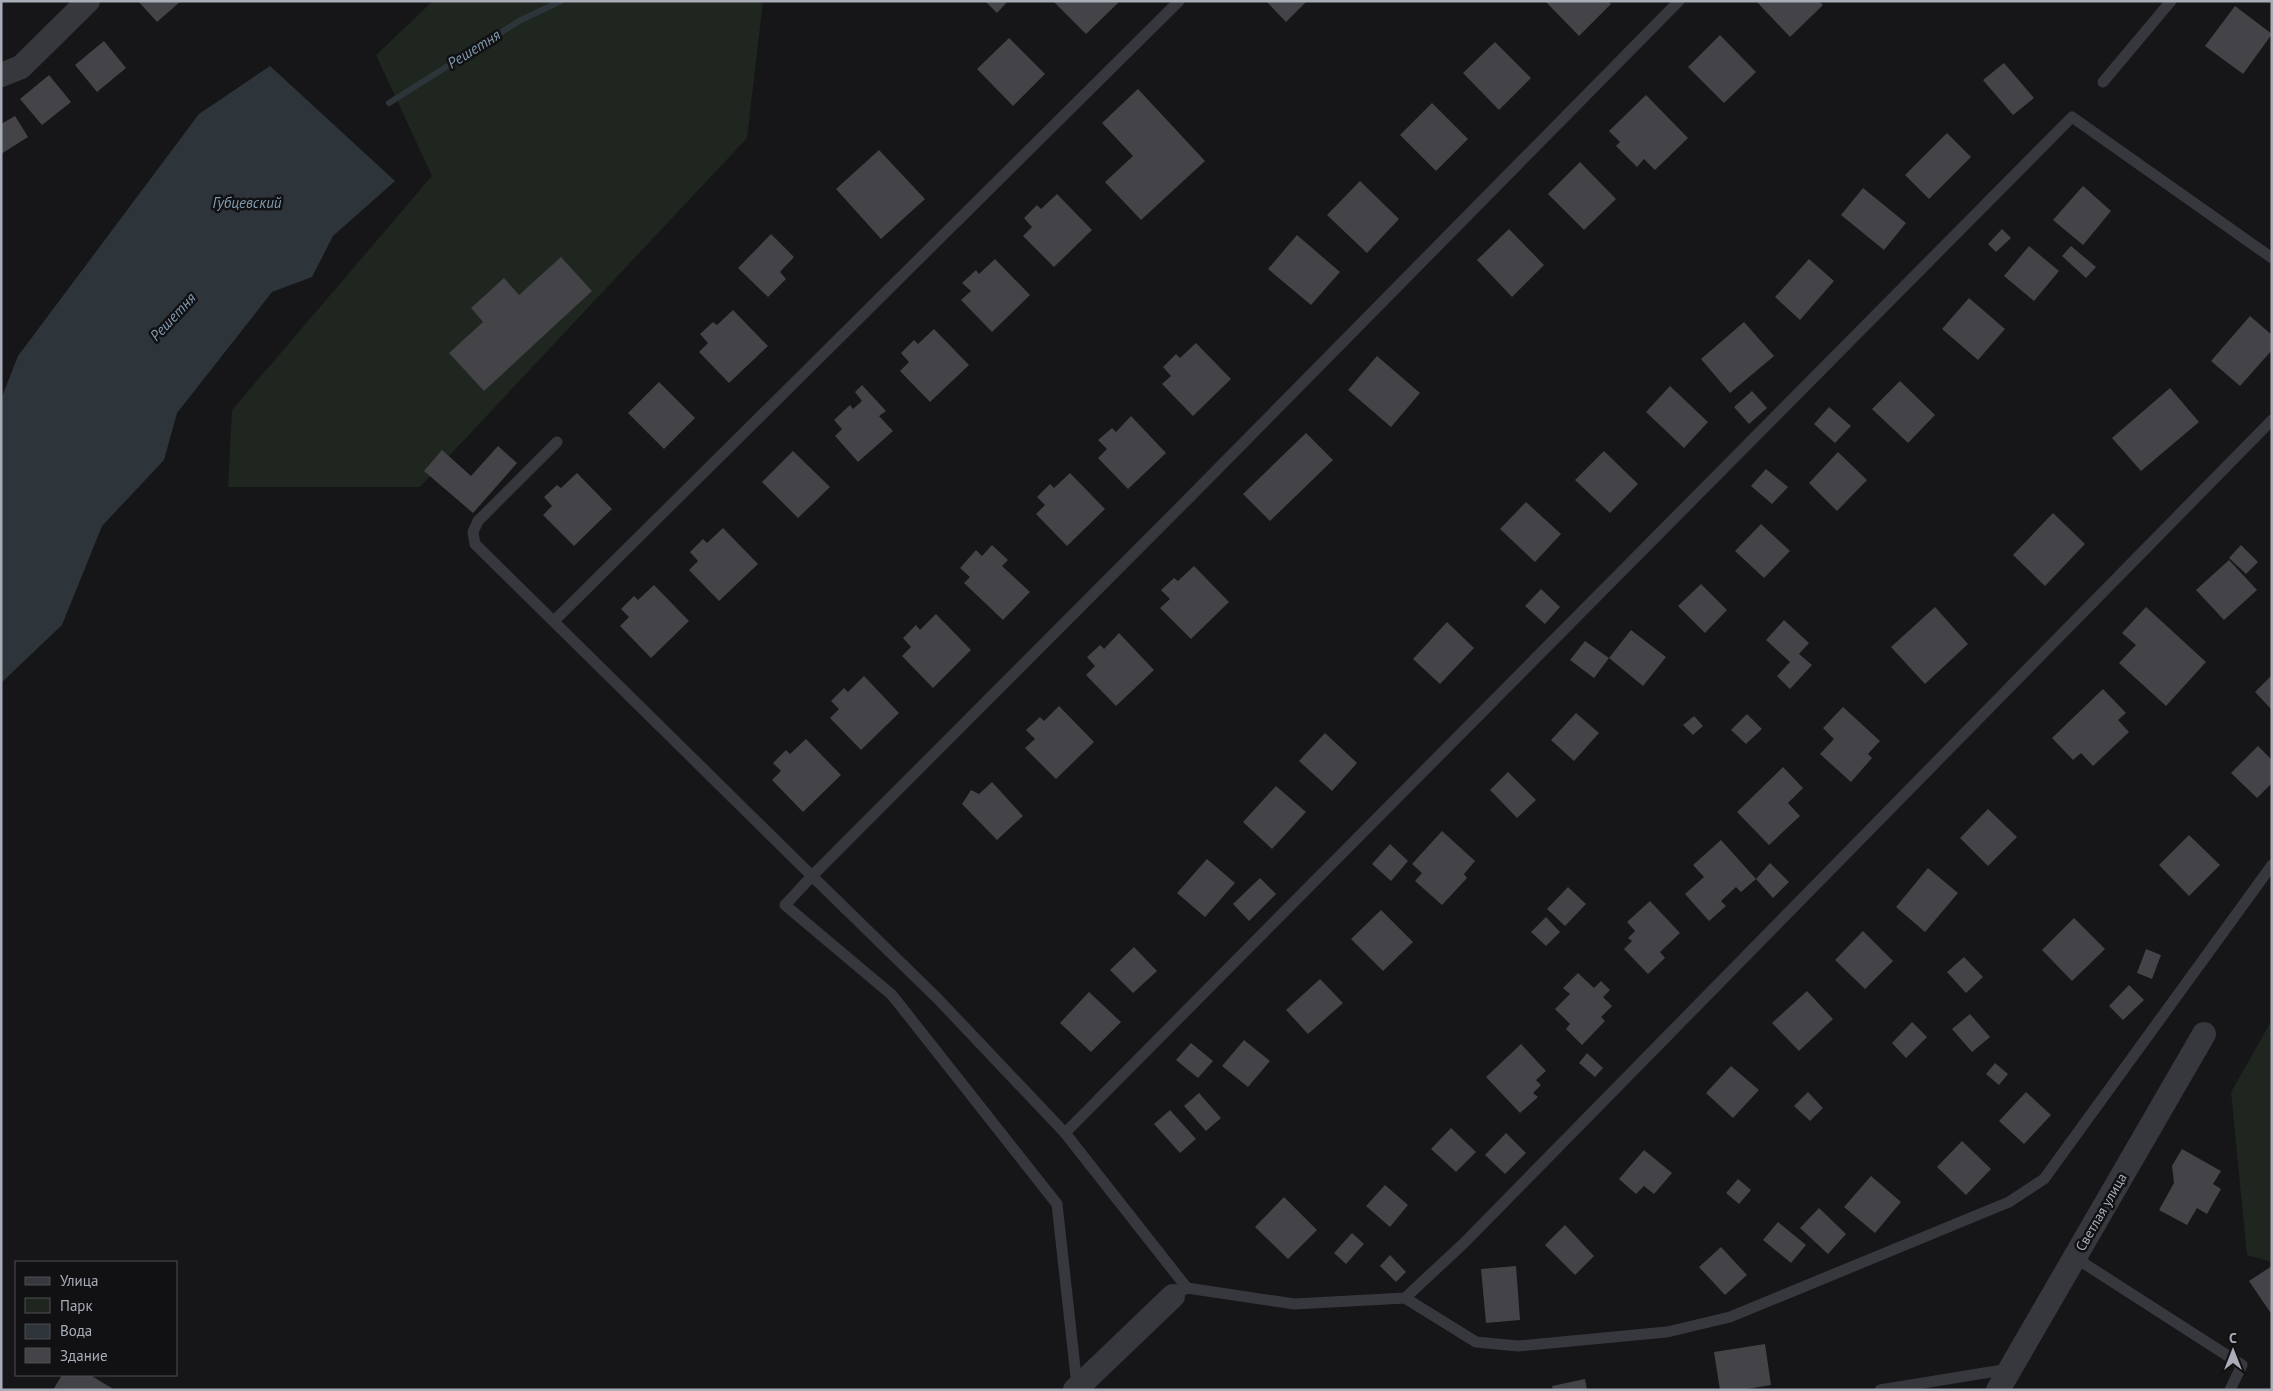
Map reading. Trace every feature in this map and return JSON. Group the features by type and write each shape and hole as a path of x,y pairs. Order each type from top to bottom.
{"street":[{"path":"1,75 21,67 88,1"},
{"name":"Светлая улица","path":"1998,1390 2204,1034"},
{"path":"1076,1389 1180,1292"}],"lane":[{"path":"554,621 1179,1"},
{"path":"1076,1389 1057,1204 892,995 785,905 1190,498 1679,1"},
{"path":"2103,82 2171,1"},
{"path":"1065,1132 2072,117 2272,258"},
{"path":"1405,1298 1471,1236 2272,420"},
{"path":"557,442 478,521 473,532 475,544 938,999 1065,1132 1180,1292 1294,1304 1405,1298 1476,1342 1518,1346 1668,1332 1730,1317 2009,1202 2044,1179 2272,865"},
{"path":"2074,1257 2242,1365 2230,1390"},
{"path":"1880,1390 2009,1369"}],"green space":[{"path":"433,1 763,1 747,138 420,487 228,487 232,410 432,176 376,55"},
{"path":"2272,1020 2272,1262 2247,1255 2231,1092"}],"water":[{"name":"Губцевский","path":"270,66 395,181 333,236 312,277 272,292 177,413 164,460 102,526 62,625 1,683 1,399 18,356 199,114"}],"building":[{"path":"138,1 181,1 157,22"},
{"path":"985,1 1008,1 997,13"},
{"path":"1053,1 1117,1 1118,3 1086,34"},
{"path":"1266,1 1307,1 1286,22"},
{"path":"1545,1 1608,1 1611,4 1579,36"},
{"path":"1756,1 1819,1 1823,5 1790,37"},
{"path":"2235,6 2272,34 2243,74 2205,46"},
{"path":"1720,35 1756,72 1724,103 1688,67"},
{"path":"1009,38 1045,74 1013,106 977,69"},
{"path":"104,41 126,68 97,92 75,65"},
{"path":"1495,42 1531,78 1499,110 1463,73"},
{"path":"2004,63 2034,98 2013,115 1983,80"},
{"path":"49,75 71,102 42,125 20,99"},
{"path":"1138,89 1205,161 1141,220 1105,182 1133,156 1102,123"},
{"path":"1646,95 1688,138 1655,170 1644,159 1637,167 1616,146 1620,142 1609,131"},
{"path":"1432,103 1468,139 1436,171 1400,135"},
{"path":"15,116 28,137 1,154 1,124"},
{"path":"1947,133 1971,157 1929,199 1905,175"},
{"path":"879,150 925,199 881,239 836,189"},
{"path":"1580,162 1616,199 1584,230 1548,194"},
{"path":"1360,181 1399,219 1367,253 1327,215"},
{"path":"2083,186 2111,211 2083,245 2053,220"},
{"path":"1863,188 1906,223 1884,250 1841,215"},
{"path":"1057,194 1092,230 1054,267 1023,236 1032,227 1024,218 1037,205 1041,209"},
{"path":"1509,229 1544,265 1512,297 1477,260"},
{"path":"2002,229 2011,238 1996,252 1988,244"},
{"path":"771,234 794,257 780,272 786,279 768,297 738,268"},
{"path":"1297,235 1340,272 1311,305 1268,269"},
{"path":"2029,246 2059,271 2034,301 2004,276"},
{"path":"2071,246 2096,267 2086,278 2062,256"},
{"path":"561,257 592,291 484,391 449,353 483,322 471,308 504,278 519,295"},
{"path":"995,259 1030,295 992,332 961,300 971,291 962,283 976,270 979,274"},
{"path":"1809,259 1834,281 1800,320 1775,297"},
{"path":"1969,298 2005,329 1978,360 1942,329"},
{"path":"733,310 768,346 729,383 699,352 708,343 700,334 713,322 717,325"},
{"path":"2250,316 2272,335 2272,350 2240,386 2211,361"},
{"path":"1744,322 1774,356 1730,393 1701,359"},
{"path":"934,329 969,365 930,402 900,371 909,362 901,353 914,340 918,344"},
{"path":"1196,343 1231,379 1193,416 1162,384 1171,376 1163,367 1176,354 1180,358"},
{"path":"1377,356 1420,393 1391,427 1348,390"},
{"path":"1900,381 1935,415 1908,443 1872,409"},
{"path":"659,382 695,418 664,449 628,413"},
{"path":"862,385 886,411 879,416 893,431 858,462 835,436 842,429 834,420 850,405 853,409 862,401 855,392"},
{"path":"1670,386 1708,422 1684,448 1646,412"},
{"path":"2170,388 2199,422 2141,471 2112,438"},
{"path":"1752,391 1767,408 1749,424 1734,407"},
{"path":"1829,407 1851,426 1835,443 1814,424"},
{"path":"1131,416 1166,453 1128,489 1098,458 1107,449 1098,440 1112,428 1116,432"},
{"path":"1306,433 1333,460 1270,521 1243,494"},
{"path":"498,446 517,463 473,513 424,471 442,450 471,476"},
{"path":"793,451 830,487 798,518 762,482"},
{"path":"1604,451 1638,484 1610,513 1575,480"},
{"path":"1838,452 1867,480 1837,511 1809,483"},
{"path":"1766,469 1788,487 1772,504 1751,486"},
{"path":"577,473 612,509 574,546 543,515 552,506 544,497 557,485 561,488"},
{"path":"1070,473 1105,509 1067,546 1036,514 1045,505 1037,497 1050,484 1054,488"},
{"path":"1526,502 1561,534 1535,562 1500,529"},
{"path":"2053,513 2085,544 2045,586 2013,555"},
{"path":"1761,524 1790,551 1764,578 1735,551"},
{"path":"723,528 758,564 719,601 689,570 698,561 690,552 703,539 707,543"},
{"path":"992,545 1008,560 1002,566 1030,592 1003,620 964,583 970,577 960,568 976,550 982,556"},
{"path":"2241,545 2258,562 2246,574 2229,558"},
{"path":"2229,560 2257,590 2224,620 2196,590"},
{"path":"1194,566 1229,602 1191,639 1160,608 1170,599 1161,590 1174,578 1178,581"},
{"path":"1701,584 1727,610 1705,633 1678,606"},
{"path":"654,585 689,621 651,658 620,626 629,617 621,609 634,596 638,600"},
{"path":"1541,589 1560,607 1545,624 1525,606"},
{"path":"1935,607 1968,644 1925,684 1891,647"},
{"path":"2146,607 2206,662 2166,706 2119,663 2136,645 2122,633"},
{"path":"936,614 971,650 933,688 902,656 911,647 903,638 916,625 920,630"},
{"path":"1784,620 1809,643 1799,654 1812,665 1790,689 1777,676 1790,662 1766,640"},
{"path":"1447,622 1474,648 1440,684 1413,659"},
{"path":"1631,630 1666,657 1643,686 1609,658"},
{"path":"1119,633 1154,670 1116,706 1086,675 1095,666 1087,657 1100,645 1104,649"},
{"path":"1585,641 1609,658 1594,678 1570,660"},
{"path":"2272,675 2272,710 2255,692"},
{"path":"864,676 899,713 861,750 830,718 839,709 831,701 844,688 848,692"},
{"path":"2103,689 2126,713 2118,720 2129,732 2093,766 2081,753 2073,760 2052,738"},
{"path":"1059,706 1094,742 1056,779 1025,748 1035,739 1026,730 1040,717 1044,721"},
{"path":"1843,707 1880,741 1868,754 1872,758 1851,782 1820,754 1834,739 1823,728"},
{"path":"1576,713 1599,733 1574,761 1551,740"},
{"path":"1747,714 1762,729 1746,744 1731,730"},
{"path":"1694,716 1703,726 1693,735 1683,725"},
{"path":"1325,733 1357,763 1332,791 1299,761"},
{"path":"806,739 841,775 803,812 772,780 781,771 773,763 786,750 790,754"},
{"path":"2258,746 2272,760 2272,783 2257,798 2231,773"},
{"path":"1783,767 1803,788 1788,803 1800,816 1769,845 1737,812"},
{"path":"1508,772 1536,800 1517,818 1490,790"},
{"path":"992,782 1023,816 997,840 962,804 971,790 979,794"},
{"path":"1276,786 1306,812 1272,849 1243,822"},
{"path":"1988,809 2017,837 1988,866 1960,838"},
{"path":"1442,831 1475,861 1464,874 1467,878 1442,905 1415,881 1422,873 1412,864"},
{"path":"2189,835 2220,865 2189,896 2159,865"},
{"path":"1721,840 1756,879 1741,892 1736,887 1721,901 1726,906 1709,921 1685,894 1704,877 1693,865"},
{"path":"1390,844 1408,861 1391,881 1372,864"},
{"path":"1207,859 1235,883 1205,917 1177,893"},
{"path":"1770,863 1789,882 1773,898 1756,879"},
{"path":"1928,868 1958,893 1925,932 1896,907"},
{"path":"1260,878 1276,894 1249,921 1233,904"},
{"path":"1568,887 1586,904 1565,926 1547,909"},
{"path":"1650,901 1680,933 1660,952 1665,958 1648,974 1624,949 1632,941 1628,938 1635,931 1627,922"},
{"path":"1381,910 1413,942 1383,971 1351,939"},
{"path":"1546,917 1560,932 1546,946 1531,932"},
{"path":"2074,918 2105,949 2072,981 2042,950"},
{"path":"1863,931 1893,961 1865,989 1835,960"},
{"path":"1134,947 1157,971 1133,993 1110,970"},
{"path":"2146,949 2161,955 2152,979 2137,973"},
{"path":"1964,957 1983,977 1966,993 1947,972"},
{"path":"1578,973 1594,988 1601,981 1610,990 1603,997 1612,1006 1601,1017 1605,1021 1582,1045 1566,1029 1570,1024 1555,1009 1570,994 1563,988"},
{"path":"1320,979 1343,1003 1308,1034 1286,1010"},
{"path":"2129,985 2144,1000 2123,1020 2109,1006"},
{"path":"1807,991 1833,1019 1799,1051 1772,1023"},
{"path":"1089,992 1121,1022 1091,1052 1060,1023"},
{"path":"1970,1014 1990,1037 1972,1052 1952,1029"},
{"path":"1912,1022 1927,1037 1906,1058 1892,1043"},
{"path":"1244,1040 1270,1061 1248,1087 1222,1066"},
{"path":"1191,1043 1213,1061 1198,1078 1176,1060"},
{"path":"1521,1044 1546,1071 1536,1080 1541,1085 1533,1093 1538,1097 1520,1113 1486,1077"},
{"path":"1587,1053 1603,1068 1595,1077 1579,1063"},
{"path":"1995,1063 2008,1074 1999,1085 1986,1074"},
{"path":"1731,1066 1759,1090 1733,1118 1706,1093"},
{"path":"1808,1092 1823,1108 1810,1121 1794,1106"},
{"path":"2026,1092 2051,1115 2024,1144 1999,1121"},
{"path":"1199,1093 1221,1118 1206,1131 1184,1106"},
{"path":"1170,1110 1196,1139 1180,1153 1154,1124"},
{"path":"1451,1128 1476,1152 1456,1172 1431,1149"},
{"path":"1506,1133 1526,1153 1505,1174 1485,1155"},
{"path":"1962,1141 1991,1169 1966,1195 1937,1167"},
{"path":"2182,1149 2221,1171 2213,1184 2221,1189 2207,1214 2197,1208 2187,1225 2159,1210 2174,1183 2172,1166"},
{"path":"1644,1150 1672,1173 1654,1194 1644,1186 1636,1194 1619,1179"},
{"path":"1871,1176 1901,1202 1875,1233 1844,1207"},
{"path":"1738,1179 1751,1190 1739,1204 1726,1193"},
{"path":"1385,1185 1408,1205 1390,1227 1366,1206"},
{"path":"1284,1197 1317,1230 1288,1259 1255,1227"},
{"path":"1819,1208 1846,1234 1828,1254 1800,1228"},
{"path":"1778,1222 1806,1245 1791,1263 1763,1240"},
{"path":"1565,1225 1594,1256 1575,1275 1545,1245"},
{"path":"1352,1233 1364,1244 1346,1264 1334,1253"},
{"path":"1721,1247 1747,1275 1725,1295 1699,1267"},
{"path":"1390,1255 1406,1272 1396,1282 1380,1266"},
{"path":"1516,1266 1520,1320 1486,1323 1481,1269"},
{"path":"2272,1266 2272,1315 2249,1281"},
{"path":"1765,1344 1771,1385 1740,1390 1720,1390 1714,1352"},
{"path":"61,1376 92,1376 115,1390 53,1390"},
{"path":"1585,1379 1587,1390 1553,1390 1552,1386"}],"waterway":[{"name":"Решетня","path":"389,103 519,21 561,1"}]}
